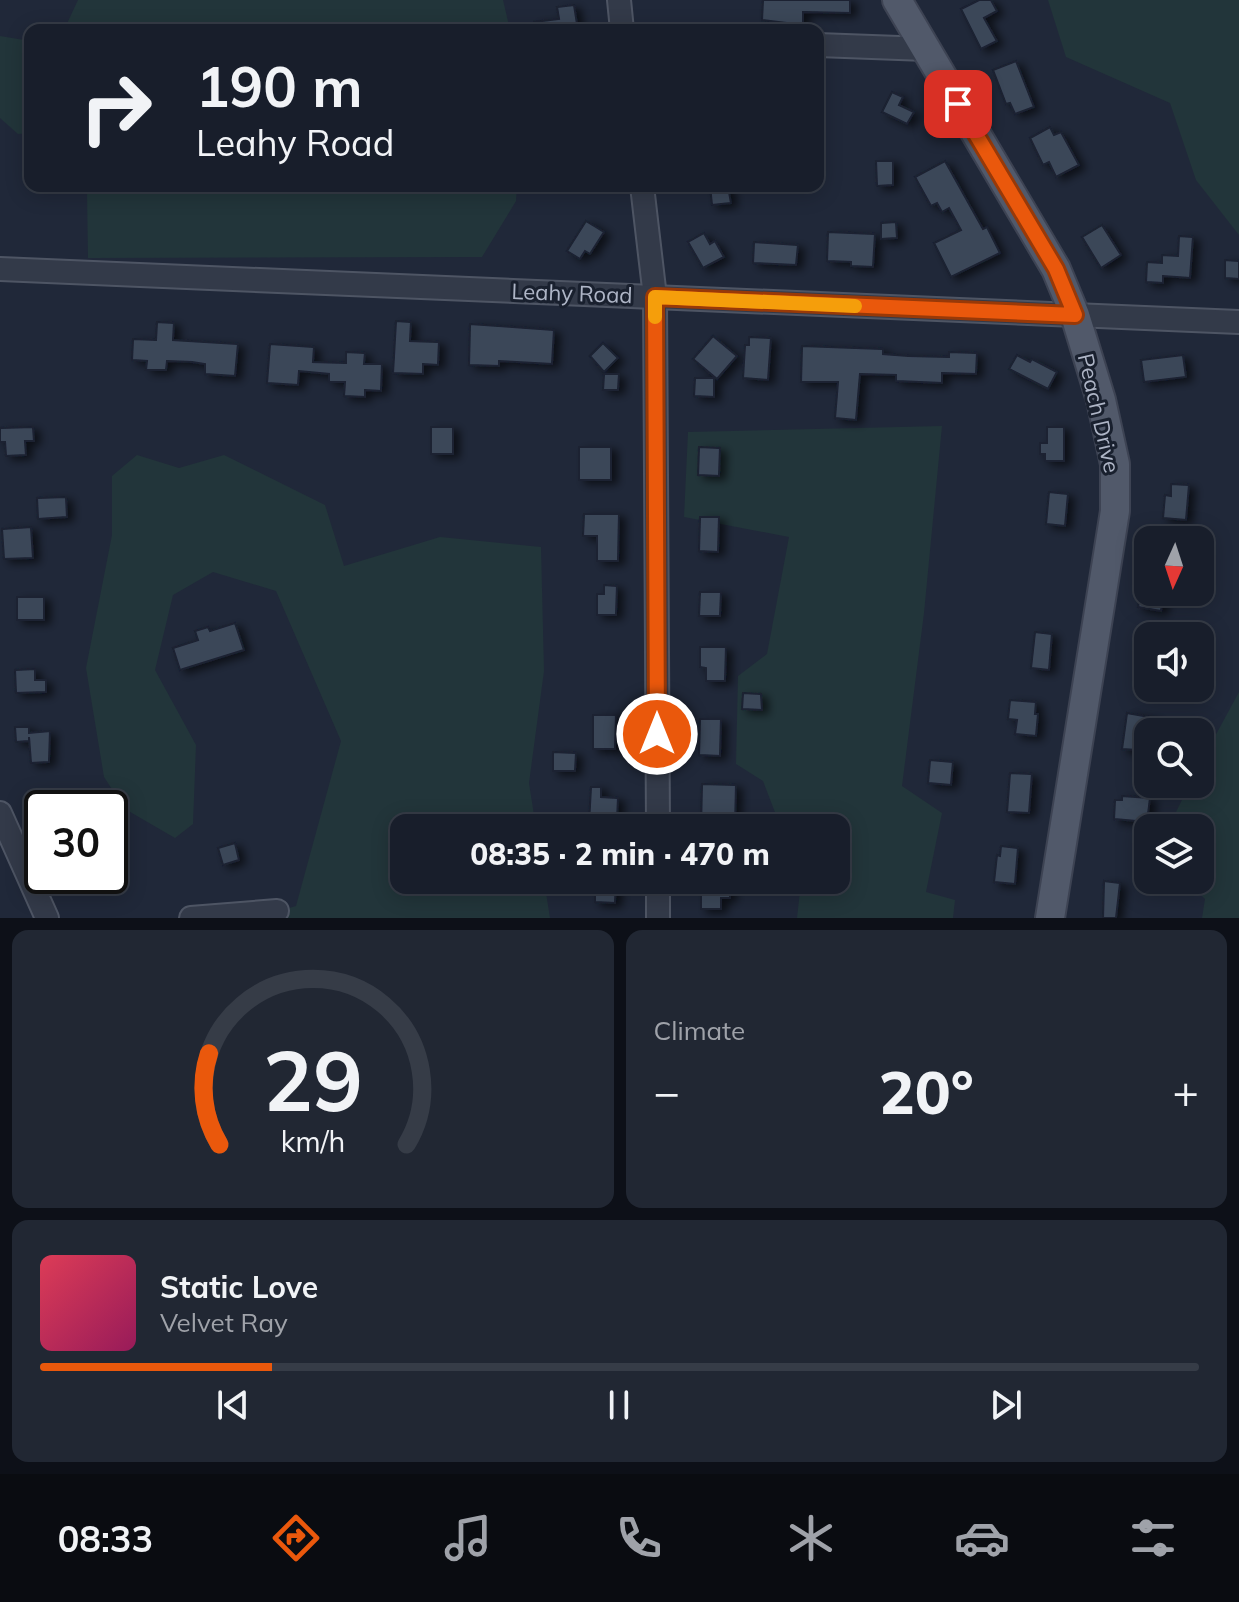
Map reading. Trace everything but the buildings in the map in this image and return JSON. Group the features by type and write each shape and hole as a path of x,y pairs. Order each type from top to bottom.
{"main road":[{"name":"Peach Drive","path":"897,0 1056,269 1075,315 1101,400 1115,464 1115,511 1050,918"}],"street":[{"path":"619,0 621,24"},
{"path":"824,45 926,49"},
{"path":"643,192 655,297 658,814"},
{"name":"Leahy Road","path":"0,269 1239,322"},
{"path":"0,813 47,918"},
{"path":"658,894 658,918"},
{"path":"191,918 277,911"}],"green space":[{"path":"78,0 503,0 509,24 67,24"},
{"path":"1048,0 1239,0 1239,235 1196,180 1170,103 1066,57"},
{"path":"0,36 24,40 24,134 18,134 0,118"},
{"path":"517,192 516,201 482,257 88,258 87,193"},
{"path":"942,426 924,613 902,786 942,813 926,892 955,900 953,918 797,918 800,894 850,894 850,814 776,814 763,781 736,764 738,676 767,654 789,537 684,517 688,432"},
{"path":"137,455 179,468 224,455 325,505 344,566 440,537 541,547 544,671 529,783 534,814 390,814 390,894 546,894 550,918 255,918 296,906 341,741 276,591 213,572 173,595 155,670 196,745 193,824 175,838 128,811 128,790 113,790 104,777 86,668 112,535 112,476"},
{"path":"1239,692 1239,918 1202,918 1205,899 1200,894 1214,894 1214,814 1175,814 1183,798 1214,798 1214,738"}],"slow traffic":[{"path":"655,317 655,297 855,306"}],"route":[{"path":"657,734 655,297 1075,315 1056,269 958,104"}]}
